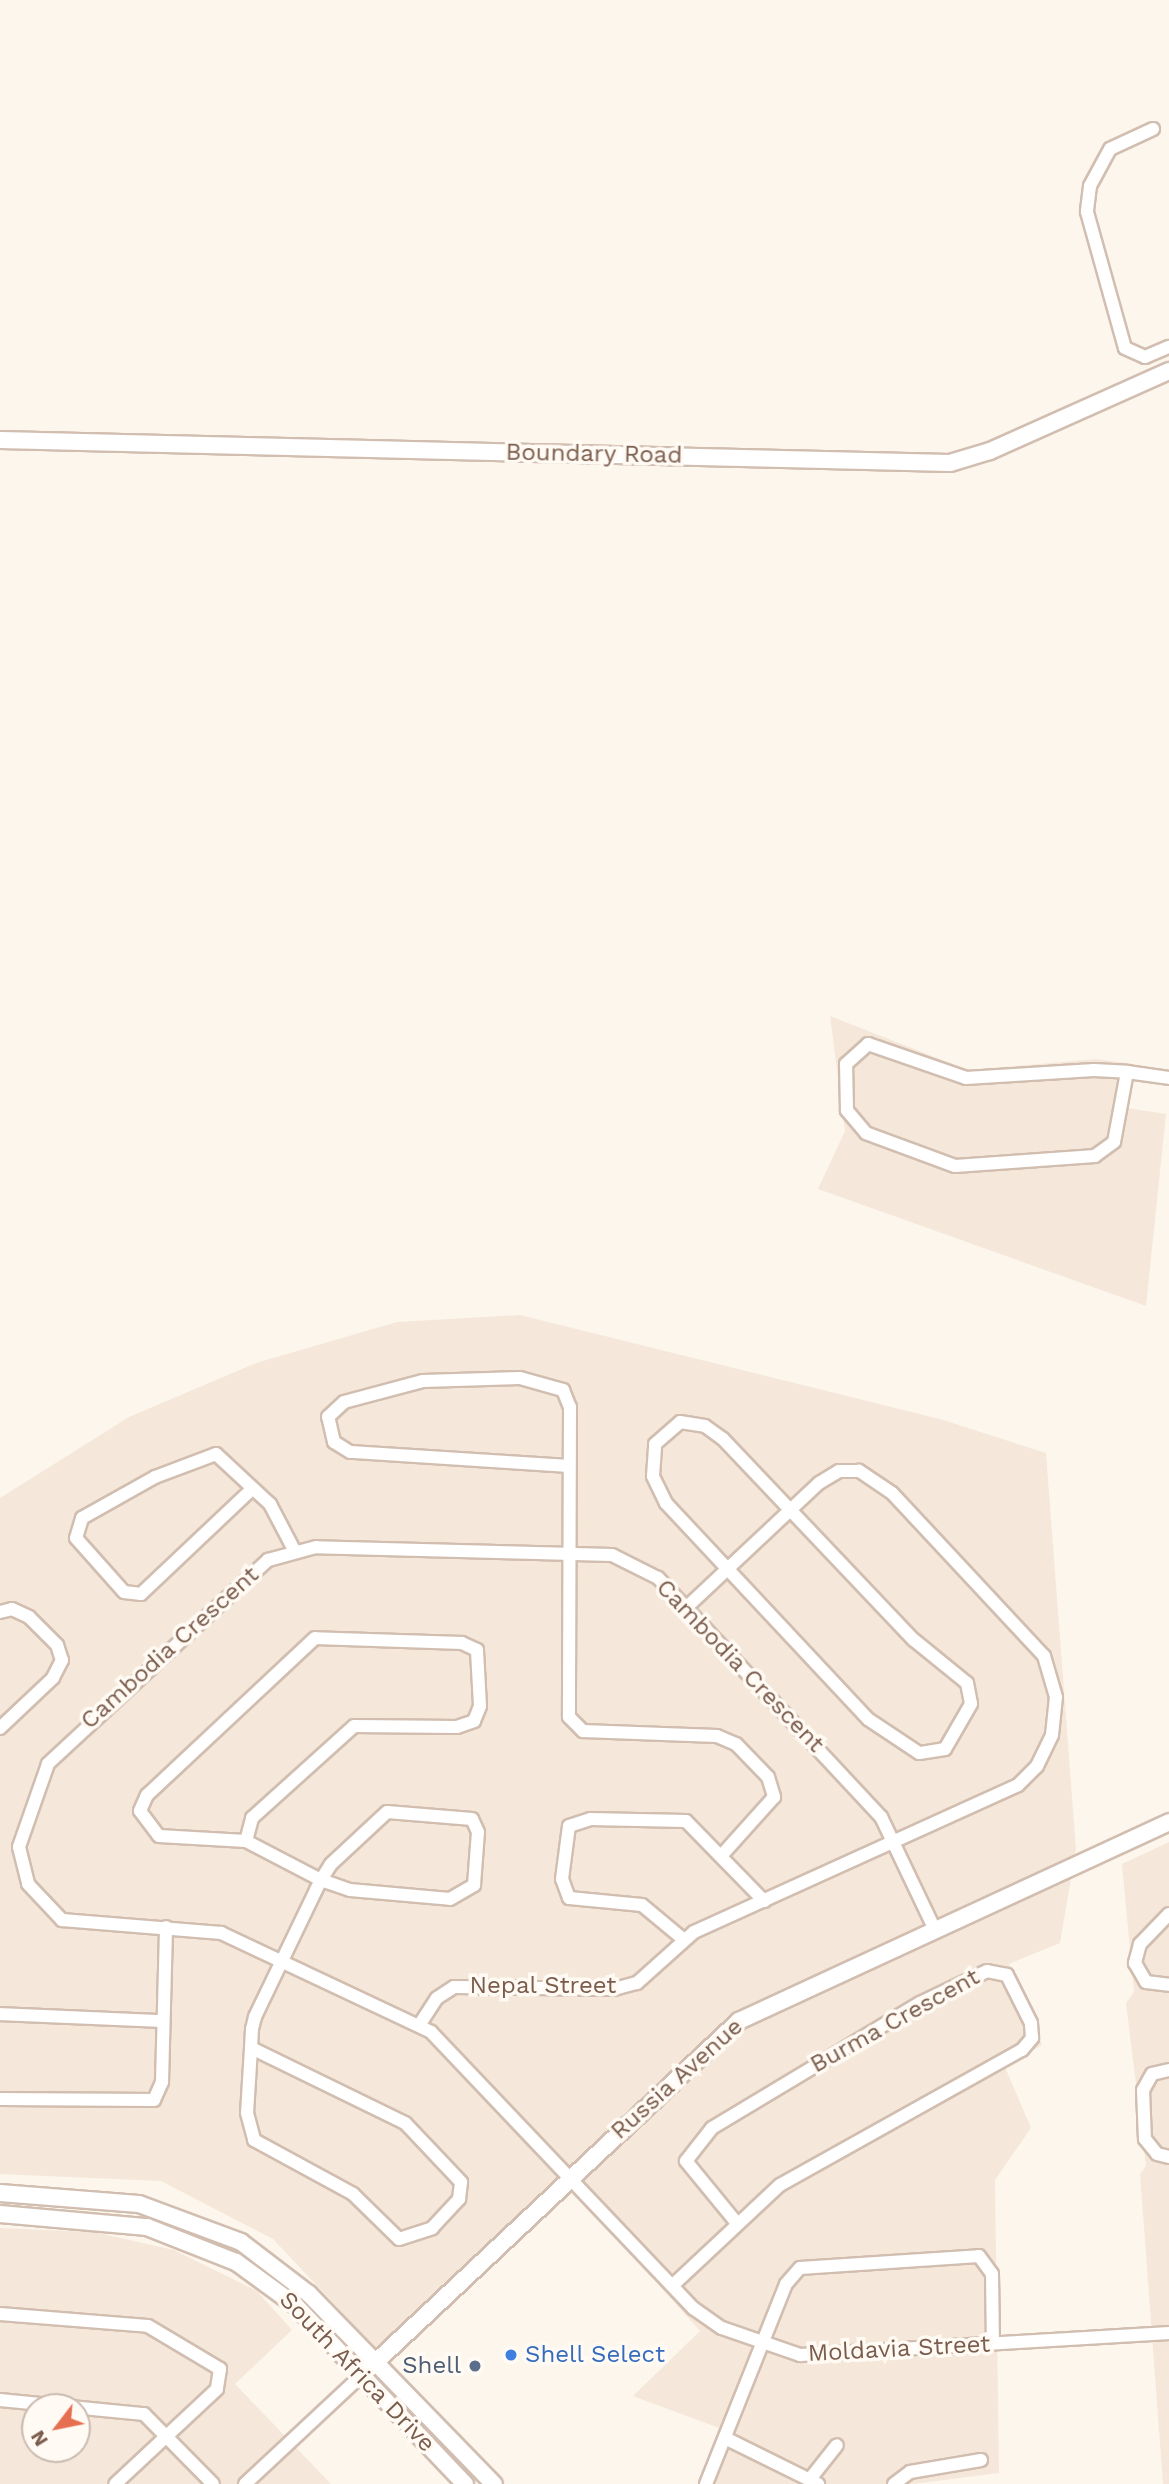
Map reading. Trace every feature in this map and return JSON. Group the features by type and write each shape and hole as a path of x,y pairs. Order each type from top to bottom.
{"street":[{"path":"1153,129 1110,149 1090,186 1087,212 1125,348 1145,358 1169,347"},
{"name":"Boundary Road","path":"0,440 950,463 990,452 1169,371"},
{"path":"1127,1072 1116,1135 1106,1152 955,1166 855,1126 847,1110 846,1064 865,1045 972,1078 1127,1072 1169,1078"},
{"path":"569,1466 350,1452 334,1442 328,1417 344,1402 412,1383 543,1382 560,1387 569,1401 569,1466 569,1554 567,1702 574,1726 592,1732 722,1737 771,1781 774,1797 767,1811 722,1855"},
{"path":"691,1422 711,1430 790,1510 914,1640 971,1688 971,1704 945,1749 924,1755 884,1734 727,1569 656,1487 655,1444 666,1429 691,1422"},
{"path":"252,1489 141,1594 124,1592 76,1538 82,1518 210,1454 230,1461 252,1489 279,1516 294,1550"},
{"name":"Nepal Street","path":"420,2024 437,1998 454,1987 623,1988 683,1939 1002,1794 1031,1774 1052,1735 1053,1676 1037,1647 872,1477 839,1471 790,1510 687,1607"},
{"name":"Cambodia Crescent","path":"571,2177 420,2024 221,1933 166,1927 76,1925 54,1914 23,1873 24,1820 44,1771 71,1739 243,1578 294,1550 569,1554 632,1560 687,1607 873,1807 897,1841 934,1930"},
{"path":"0,1612 12,1609 29,1618 57,1645 62,1660 53,1678 0,1728"},
{"path":"246,1841 252,1818 354,1726 457,1727 474,1721 481,1706 477,1650 462,1643 308,1642 141,1803 142,1821 159,1836 246,1841 321,1880 378,1897 460,1898 474,1885 477,1828 463,1816 387,1812 343,1850 321,1880 255,2017 251,2048 248,2132 259,2144 353,2194 404,2241 432,2228 459,2199 461,2182 405,2123 251,2048"},
{"path":"683,1939 642,1905 569,1898 562,1879 565,1830 581,1819 678,1820 698,1829 764,1901"},
{"name":"Russia Avenue","path":"362,2375 739,2021 1169,1822"},
{"path":"1169,1914 1140,1944 1135,1963 1146,1982 1169,1985"},
{"path":"0,2099 150,2103 160,2091 166,1927"},
{"name":"Burma Crescent","path":"673,2285 737,2222 791,2178 1022,2050 1032,2038 1031,2023 1007,1975 986,1970 920,2003 712,2128 688,2153 687,2166 737,2222"},
{"path":"0,2014 163,2021"},
{"path":"1169,2070 1152,2074 1143,2090 1145,2139 1157,2154 1169,2157"},
{"name":"Moldavia Street","path":"571,2177 709,2322 761,2344 800,2355 1169,2333"},
{"name":"South Africa Drive","path":"0,2193 112,2199 214,2228 286,2273 377,2361 494,2484"},
{"name":"South Africa Drive","path":"0,2214 116,2221 207,2248 282,2294 465,2484"},
{"path":"706,2484 790,2276 800,2267 973,2255 987,2262 992,2274 993,2343"},
{"path":"0,2314 140,2324 213,2361 221,2384 169,2436 115,2484"},
{"path":"245,2484 362,2375"},
{"path":"0,2400 134,2411 169,2436 213,2484"},
{"path":"724,2438 814,2481 837,2445"},
{"path":"894,2484 909,2472 981,2460"}],"shaded area":[{"path":"830,1016 968,1070 1096,1059 1134,1064 1127,1108 1166,1114 1146,1306 818,1189 845,1131"},
{"path":"520,1315 940,1419 1046,1453 1076,1849 1060,1943 1009,1964 1042,2045 1005,2067 1031,2128 995,2180 999,2473 913,2484 698,2484 719,2428 633,2396 700,2331 572,2188 390,2363 273,2239 161,2181 0,2174 0,1498 129,1417 256,1363 397,1322"},
{"path":"1169,1842 1169,2484 1163,2484 1140,2174 1146,2166 1126,2003 1134,1992 1122,1864"},
{"path":"0,2228 94,2232 174,2250 257,2291 292,2330 235,2384 331,2484 0,2484"}],"place":[{"name":"Shell Select","path":"511,2355"},
{"name":"Shell","path":"475,2366"}]}
